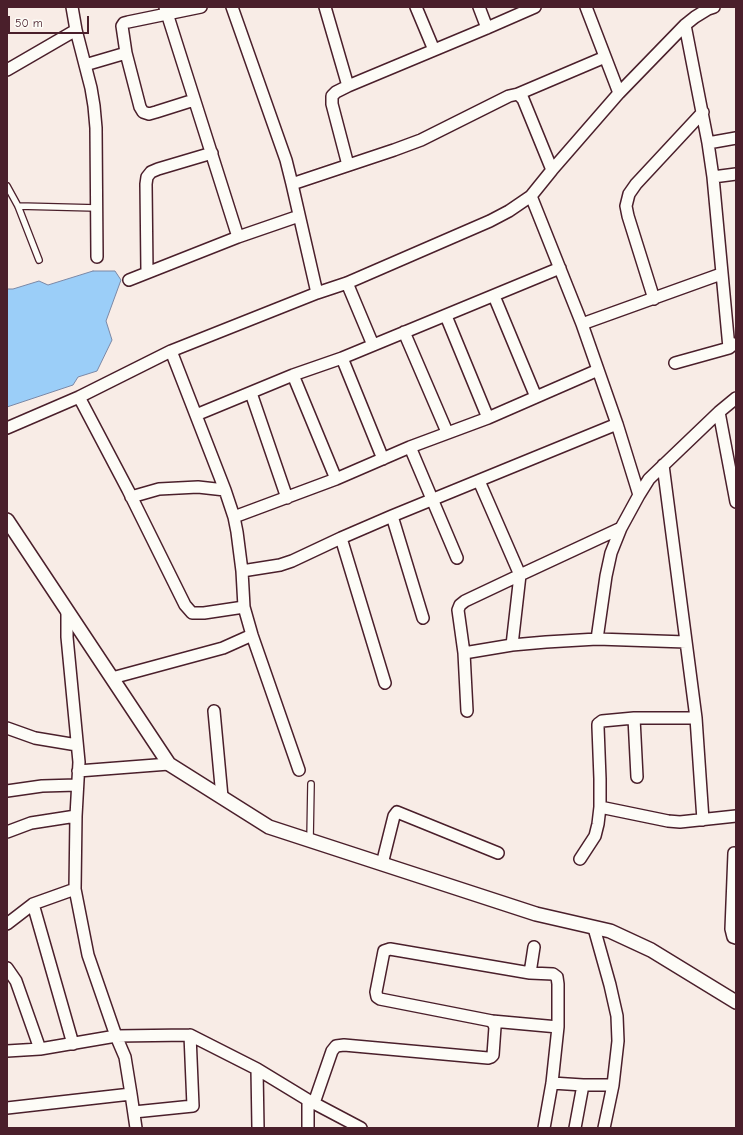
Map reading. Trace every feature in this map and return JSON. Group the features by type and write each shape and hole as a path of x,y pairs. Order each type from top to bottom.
{"street":[{"path":"72,7 76,30 91,88 95,114 97,257"},
{"path":"194,100 149,114 143,112 140,106 126,53 122,26 124,23 167,11 202,7"},
{"path":"232,7 292,184 317,293"},
{"path":"325,7 348,86"},
{"path":"416,7 434,50"},
{"path":"479,7 487,28"},
{"path":"348,165 331,100 332,96 336,92 535,7"},
{"path":"586,7 619,94"},
{"path":"7,428 79,397 171,351 317,293 347,283 490,221 509,211 531,196 619,94 694,16 710,8"},
{"path":"167,11 238,237"},
{"path":"675,363 732,345 721,274 713,177 703,112 686,25"},
{"path":"7,70 76,30"},
{"path":"85,65 126,53"},
{"path":"292,184 421,140 509,96 518,94 605,57"},
{"path":"518,94 523,99 552,170"},
{"path":"654,299 628,216 626,206 629,194 636,184 703,112"},
{"path":"708,143 736,138"},
{"path":"147,272 147,176 151,172 158,169 212,153"},
{"path":"713,177 736,174"},
{"path":"531,196 582,324 617,424 639,495"},
{"path":"129,280 238,237 299,216"},
{"path":"196,415 293,375 342,358 446,316 560,268"},
{"path":"582,324 721,274"},
{"path":"347,283 373,345"},
{"path":"494,296 536,397"},
{"path":"446,316 488,418"},
{"path":"404,332 447,432"},
{"path":"171,351 234,517 242,571 244,607 252,636 299,770"},
{"path":"342,358 383,459"},
{"path":"234,517 336,479 447,432 488,418 598,370"},
{"path":"293,375 336,479"},
{"path":"251,393 287,498"},
{"path":"79,397 185,605 192,613 204,613 244,607"},
{"path":"597,639 606,576 611,554 621,528 639,495 649,479 719,412 736,398"},
{"path":"719,412 736,502"},
{"path":"242,571 280,565 292,561 392,516 617,424"},
{"path":"410,447 457,558"},
{"path":"664,465 696,718 703,820"},
{"path":"479,481 520,575 512,646"},
{"path":"129,494 159,489 198,487 225,490"},
{"path":"392,516 423,618"},
{"path":"7,520 169,764 268,827 536,914 610,931 651,950 736,1002"},
{"path":"467,711 464,654 458,610 460,604 621,528"},
{"path":"341,538 385,683"},
{"path":"67,610 67,637 78,771 75,889 88,955 116,1036 125,1057 136,1128"},
{"path":"112,678 223,648 252,636"},
{"path":"464,654 546,642 597,639 686,642"},
{"path":"214,711 222,797"},
{"path":"580,859 595,836 598,824 600,807 598,724 602,721 634,718 696,718"},
{"path":"634,718 637,777"},
{"path":"7,728 35,738 77,745"},
{"path":"78,771 169,764"},
{"path":"7,791 42,786 77,785"},
{"path":"600,807 668,821 680,822 736,816"},
{"path":"382,864 394,816 397,812 498,852"},
{"path":"7,832 31,823 76,816"},
{"path":"734,853 731,929 733,937 736,938"},
{"path":"7,924 33,904 75,889"},
{"path":"33,904 73,1044"},
{"path":"594,928 617,1016 618,1041 614,1085 604,1128"},
{"path":"530,973 534,946"},
{"path":"544,1128 552,1082 558,1027 558,984 556,977 553,974 530,973 390,949 384,951 376,992 377,997 492,1022 558,1027"},
{"path":"7,968 16,981 40,1049"},
{"path":"308,1128 311,1101 332,1051 336,1046 344,1045 488,1058 491,1057 494,1052 495,1027 492,1022"},
{"path":"134,1112 193,1106 190,1035"},
{"path":"7,1051 40,1049 116,1036 190,1035 257,1069 361,1128"},
{"path":"257,1069 258,1128"},
{"path":"552,1082 583,1085 614,1085"},
{"path":"575,1128 583,1085"},
{"path":"7,1108 131,1094"}],"lane":[{"path":"7,186 18,206 39,260"},
{"path":"18,206 97,208"},
{"path":"310,840 311,784"}],"water":[{"path":"93,271 115,271 121,280 106,321 112,340 97,371 78,377 73,385 7,407 7,289 13,289 39,281 48,285"}]}
